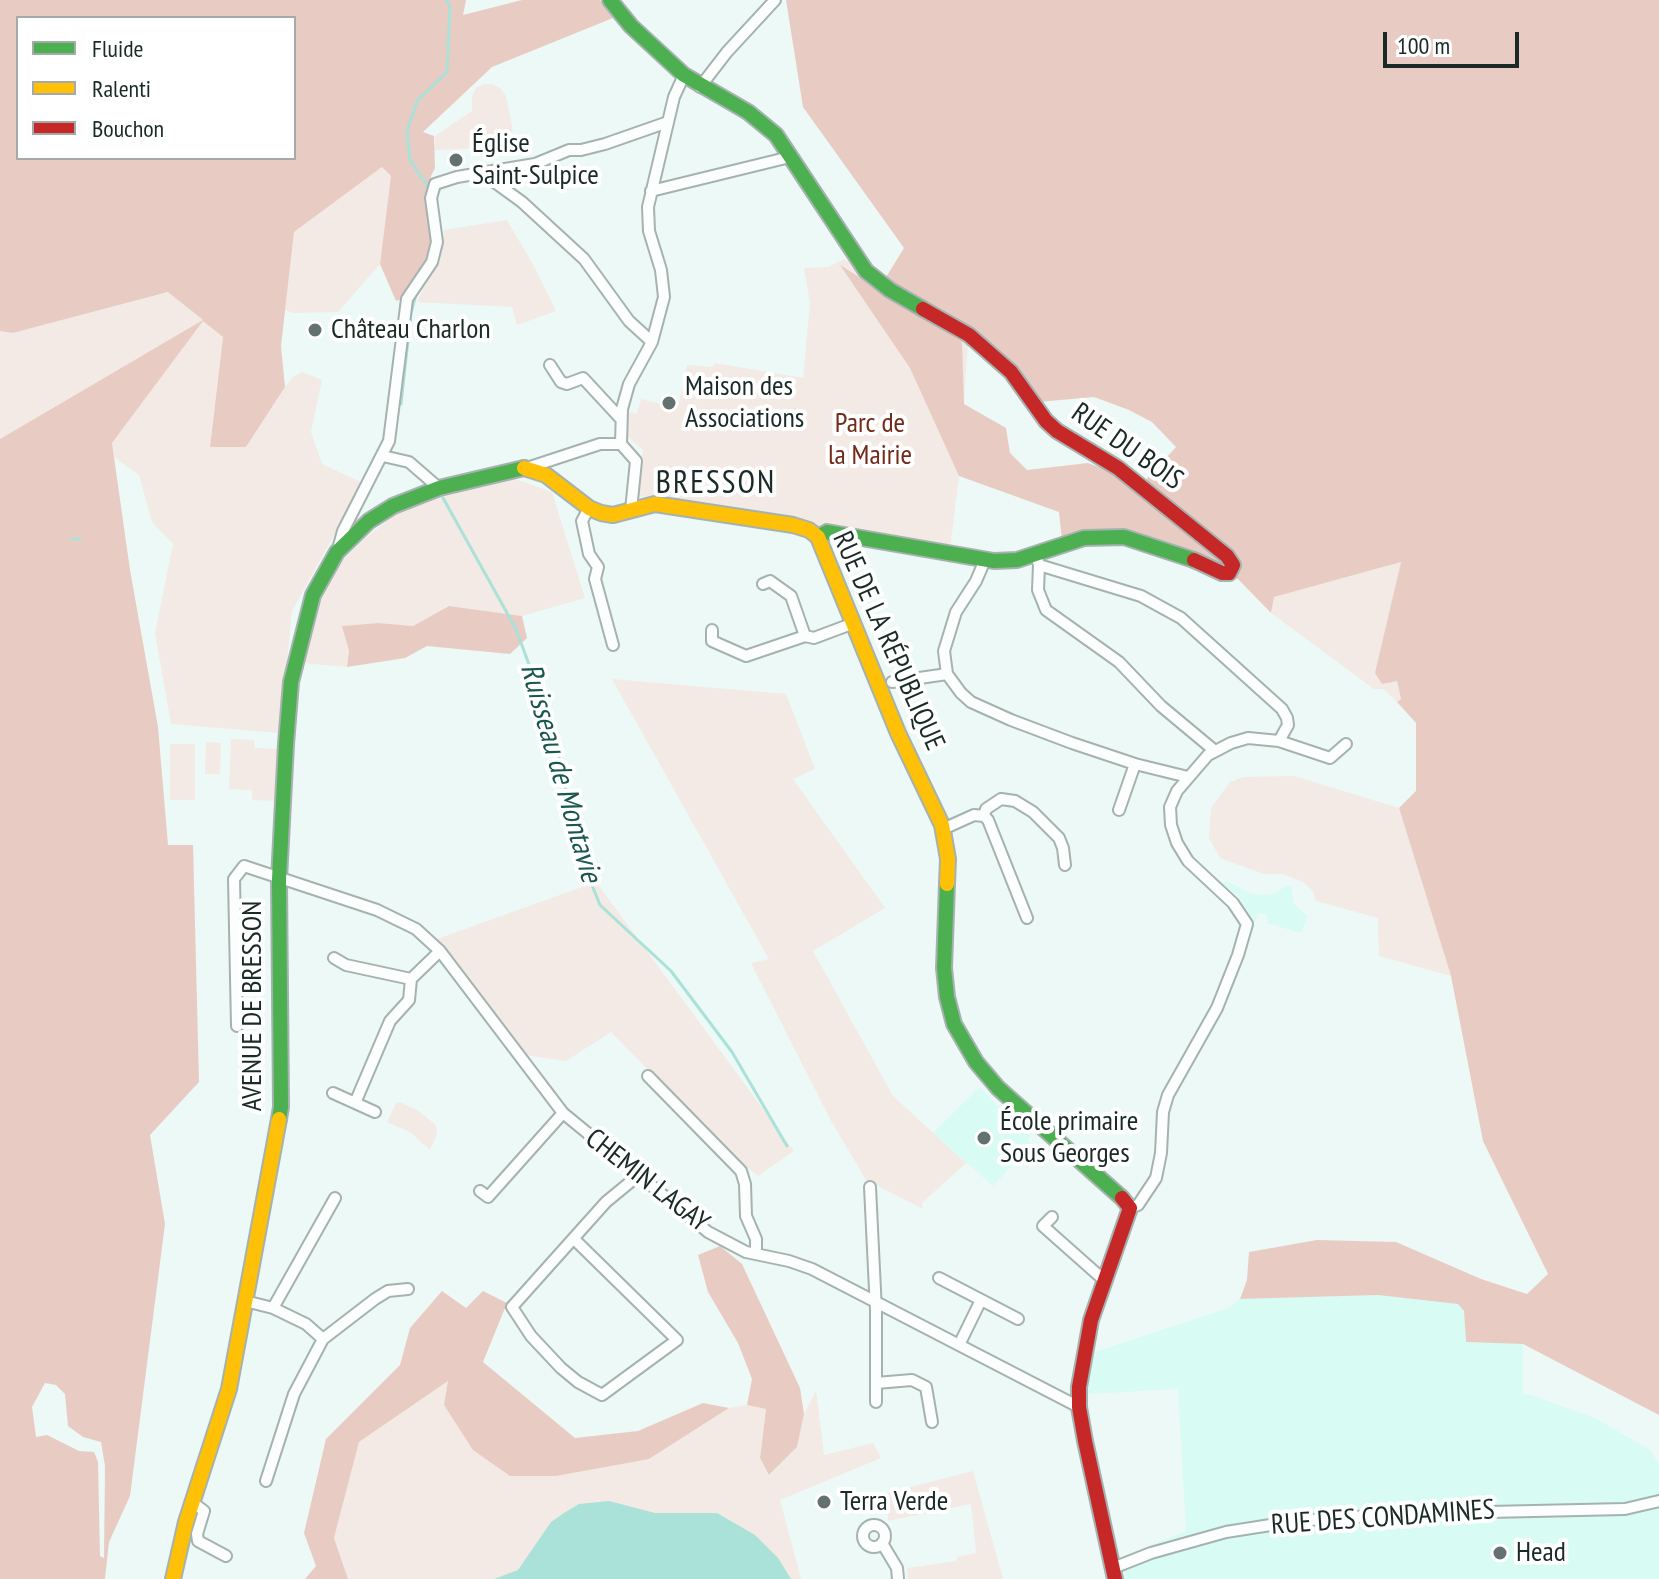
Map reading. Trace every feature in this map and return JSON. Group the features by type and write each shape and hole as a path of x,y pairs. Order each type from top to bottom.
{"street":[{"name":"RUE DU BOIS","path":"610,0 631,26 684,75 761,122 776,135 866,271 890,290 969,335 1011,372 1046,421 1057,431 1118,468 1151,493 1227,556 1233,565 1229,573 1222,573 1175,552 1124,537 1084,538 1037,560 985,560 836,533 824,532 818,537"},
{"path":"700,87 727,52 775,0"},
{"path":"631,510 636,461 621,444 621,419 629,384 652,342 664,297 661,270 649,231 648,207 674,97 684,75"},
{"path":"337,552 343,531 389,441 407,299 432,262 437,242 431,198 435,184 535,164 569,150 605,144 668,122"},
{"path":"651,191 790,157"},
{"path":"482,173 522,202 584,259 629,321 652,342"},
{"path":"550,365 561,382 567,384 583,378 621,419"},
{"path":"526,468 600,444 621,444"},
{"path":"383,456 409,462 439,488"},
{"path":"526,468 546,475 589,508 582,521 589,554 598,567 595,579 613,645"},
{"name":"AVENUE DE BRESSON","path":"173,1579 192,1502 229,1389 281,1107 279,879 291,682 313,595 337,552 369,521 418,495 526,468"},
{"name":"RUE DE LA RÉPUBLIQUE","path":"589,508 613,515 655,504 793,525 809,530 818,537 898,733 930,795 943,829 948,859 944,968 954,1024 976,1062 998,1088 1120,1195 1130,1208"},
{"path":"985,560 947,635 944,651 947,674 961,693 971,702 1011,720 1135,764 1188,777"},
{"path":"1215,751 1161,706 1119,662 1046,610 1038,590 1037,560 1141,596 1181,618 1282,709 1288,725 1279,741"},
{"path":"763,584 770,581 791,596 805,636"},
{"path":"712,630 712,641 746,656 805,636 814,638 854,623"},
{"path":"892,682 947,674"},
{"path":"1114,1574 1079,1407 1079,1387 1091,1320 1130,1208 1138,1205 1156,1178 1163,1112 1168,1095 1217,1008 1247,924 1233,903 1188,861 1171,825 1170,807 1188,777 1215,751 1248,738 1279,741 1330,758 1346,744"},
{"path":"1119,810 1135,764"},
{"path":"984,816 986,809 1001,799 1015,801 1033,812 1059,838 1065,865"},
{"path":"943,829 974,815 984,816 988,820 1027,918"},
{"name":"CHEMIN LAGAY","path":"237,1026 234,879 244,866 377,910 416,929 440,951 563,1113 708,1232 728,1244 756,1254 812,1269 1079,1407"},
{"path":"355,1103 390,1021 409,1000 411,979 440,951"},
{"path":"334,958 346,965 411,979"},
{"path":"648,1076 741,1171 745,1184 746,1216 756,1239 756,1254"},
{"path":"333,1093 375,1112"},
{"path":"480,1191 488,1197 563,1113"},
{"path":"574,1239 677,1340 602,1395 561,1368 531,1336 512,1307 606,1202 640,1174"},
{"path":"870,1187 876,1402"},
{"path":"273,1308 335,1198"},
{"path":"1052,1217 1043,1226 1105,1281"},
{"path":"939,1278 1018,1319"},
{"path":"266,1481 294,1394 323,1339 388,1291 408,1289"},
{"path":"959,1345 981,1300"},
{"path":"245,1301 273,1308 306,1324 323,1339"},
{"path":"876,1383 912,1380 926,1387 932,1422"},
{"path":"1051,1393 1079,1387"},
{"name":"RUE DES CONDAMINES","path":"1114,1574 1151,1553 1226,1532 1296,1521 1397,1514 1625,1509 1659,1501"},
{"path":"192,1502 204,1511 198,1541 226,1556"},
{"path":"882,1543 897,1568 898,1579"}],"shaded area":[{"path":"0,0 466,0 463,15 522,0 600,0 613,18 492,67 423,132 434,136 431,265 405,298 396,301 380,264 391,176 382,167 294,232 281,346 285,387 246,447 210,447 223,337 203,321 112,443 130,570 158,727 168,845 193,845 199,1082 150,1135 165,1224 130,1496 109,1542 105,1579 0,1579 0,439 203,320 168,292 13,333 0,331","holes":["45,1383 56,1385 65,1394 68,1426 83,1437 101,1442 105,1466 104,1558 100,1556 98,1462 94,1452 79,1451 47,1435 36,1437 32,1407"]},
{"path":"786,0 1659,0 1659,1415 1523,1344 1466,1342 1464,1311 1458,1304 1378,1295 1240,1299 1247,1280 1249,1252 1317,1240 1396,1242 1481,1279 1527,1294 1548,1274 1483,1141 1451,976 1399,808 1416,791 1416,723 1397,702 1401,699 1397,681 1382,684 1375,673 1401,562 1274,597 1271,613 1238,579 1134,546 1100,541 1062,541 1059,512 959,476 910,368 840,265 962,342 964,404 1006,428 1010,453 1027,470 1088,463 1143,483 1176,447 1152,422 1094,397 1038,402 1015,370 880,287 904,248 803,107"},
{"path":"449,606 522,616 527,638 510,654 427,646 405,658 347,667 349,651 342,626 378,623 413,626"},
{"path":"1227,881 1251,894 1263,895 1291,886 1294,904 1307,916 1301,933 1267,923 1267,915 1259,913 1254,923 1239,896 1222,884"},
{"name":"École primaire Sous Georges","path":"980,1087 1004,1113 1009,1109 1033,1132 1028,1141 1032,1144 993,1186 933,1133"},
{"path":"720,1246 742,1264 800,1388 804,1414 797,1447 769,1475 760,1458 766,1409 747,1405 752,1379 738,1343 708,1292 698,1255"},
{"path":"442,1291 466,1308 483,1291 507,1303 483,1362 575,1438 638,1431 703,1403 729,1408 649,1459 556,1476 510,1476 473,1450 444,1405 448,1381 359,1442 334,1538 348,1579 305,1579 316,1566 304,1533 326,1439 400,1365 410,1328"},
{"path":"1378,1295 1459,1304 1464,1311 1466,1342 1523,1344 1523,1394 1597,1419 1650,1450 1659,1464 1659,1579 1108,1579 1105,1564 1186,1531 1178,1389 1086,1394 1092,1353 1228,1308 1240,1299"}],"green space":[{"path":"493,84 506,96 513,131 481,139 482,148 435,150 435,136 472,111 472,96 476,88"},
{"path":"382,167 391,176 380,264 338,312 293,313 285,310 294,232"},
{"path":"507,220 556,311 517,325 512,307 417,302 443,246 444,230"},
{"name":"Parc de la Mairie","path":"845,259 880,287 968,340 959,476 950,549 636,496 643,450 627,436 626,424 630,412 637,414 641,399 678,408 687,365 712,367 715,363 803,378 810,303 804,268 828,267"},
{"path":"169,292 223,337 210,446 246,447 285,387 302,372 322,380 311,432 322,464 363,483 292,611 280,733 171,724 155,633 173,544 152,522 139,475 114,457 112,443 201,322 0,439 0,331 13,333"},
{"path":"504,475 552,492 585,598 522,616 449,606 413,626 378,623 342,626 349,651 347,667 303,663 314,613 333,571 363,540 398,512 453,488"},
{"path":"1401,562 1376,673 1397,681 1401,699 1397,702 1384,689 1374,689 1271,613 1273,597"},
{"path":"612,679 786,694 815,769 793,779 885,908 813,951 893,1096 966,1163 922,1203 923,1209 866,1180 830,1119 751,963 769,959"},
{"path":"231,739 254,740 255,748 280,749 278,801 252,800 252,790 229,789"},
{"path":"206,742 221,743 220,774 205,774"},
{"path":"170,744 195,744 195,800 170,800"},
{"path":"1294,776 1399,808 1451,976 1379,956 1378,918 1316,901 1312,890 1303,882 1283,874 1264,874 1220,858 1209,838 1211,808 1230,782 1244,777"},
{"path":"596,882 794,1151 758,1176 735,1158 611,1032 566,1061 524,1055 437,939"},
{"path":"399,1102 417,1110 436,1125 437,1134 430,1150 410,1132 387,1122"},
{"path":"449,1380 444,1405 649,1459 729,1408 747,1405 766,1408 760,1458 770,1475 797,1447 804,1414 816,1391 824,1455 873,1443 881,1458 780,1500 801,1579 348,1579 334,1538 359,1442"},
{"path":"973,1471 1003,1579 908,1579 907,1568 957,1561 957,1557 976,1553 971,1504 888,1521 887,1493"}],"water":[{"path":"609,1501 655,1513 717,1513 755,1535 778,1558 791,1579 494,1579 518,1570 551,1522 564,1513 579,1504"}],"waterway":[{"name":"Ruisseau de Montavie","path":"430,190 410,160 407,131 417,101 447,72 450,6 446,0"},
{"name":"Ruisseau de Montavie","path":"401,404 416,294"},
{"name":"Ruisseau de Montavie","path":"443,498 516,629 554,733 579,853 600,905 671,971 732,1052 787,1146"},
{"path":"72,539 80,539"}],"traffic: fast":[{"path":"610,0 631,26 684,75 748,112 776,135 866,271 890,290 923,309"},
{"path":"279,1119 279,879 286,744 291,682 313,595 337,552 369,521 393,506 439,488 524,468"},
{"path":"818,537 827,532 994,561 1017,560 1084,538 1124,537 1194,560"},
{"path":"947,884 944,968 954,1024 976,1062 998,1088 1122,1198"}],"traffic: slow":[{"path":"524,468 546,475 589,508 601,513 613,515 655,504 793,525 809,530 818,537 898,733 942,825 948,859 947,884"},
{"path":"173,1579 186,1522 229,1389 279,1119"}],"traffic: jam":[{"path":"923,309 969,335 1011,372 1046,421 1057,431 1118,468 1227,556 1233,565 1229,573 1222,573 1194,560"},
{"path":"1115,1579 1085,1441 1079,1387 1091,1320 1130,1208 1122,1198"}],"place":[{"name":"Église Saint-Sulpice","path":"456,160"},
{"name":"Château Charlon","path":"315,330"},
{"name":"Maison des Associations","path":"669,403"},
{"name":"École primaire Sous Georges","path":"984,1138"},
{"name":"Terra Verde","path":"824,1502"},
{"name":"Head","path":"1500,1553"}],"district":[{"name":"BRESSON","path":"716,484"}]}
